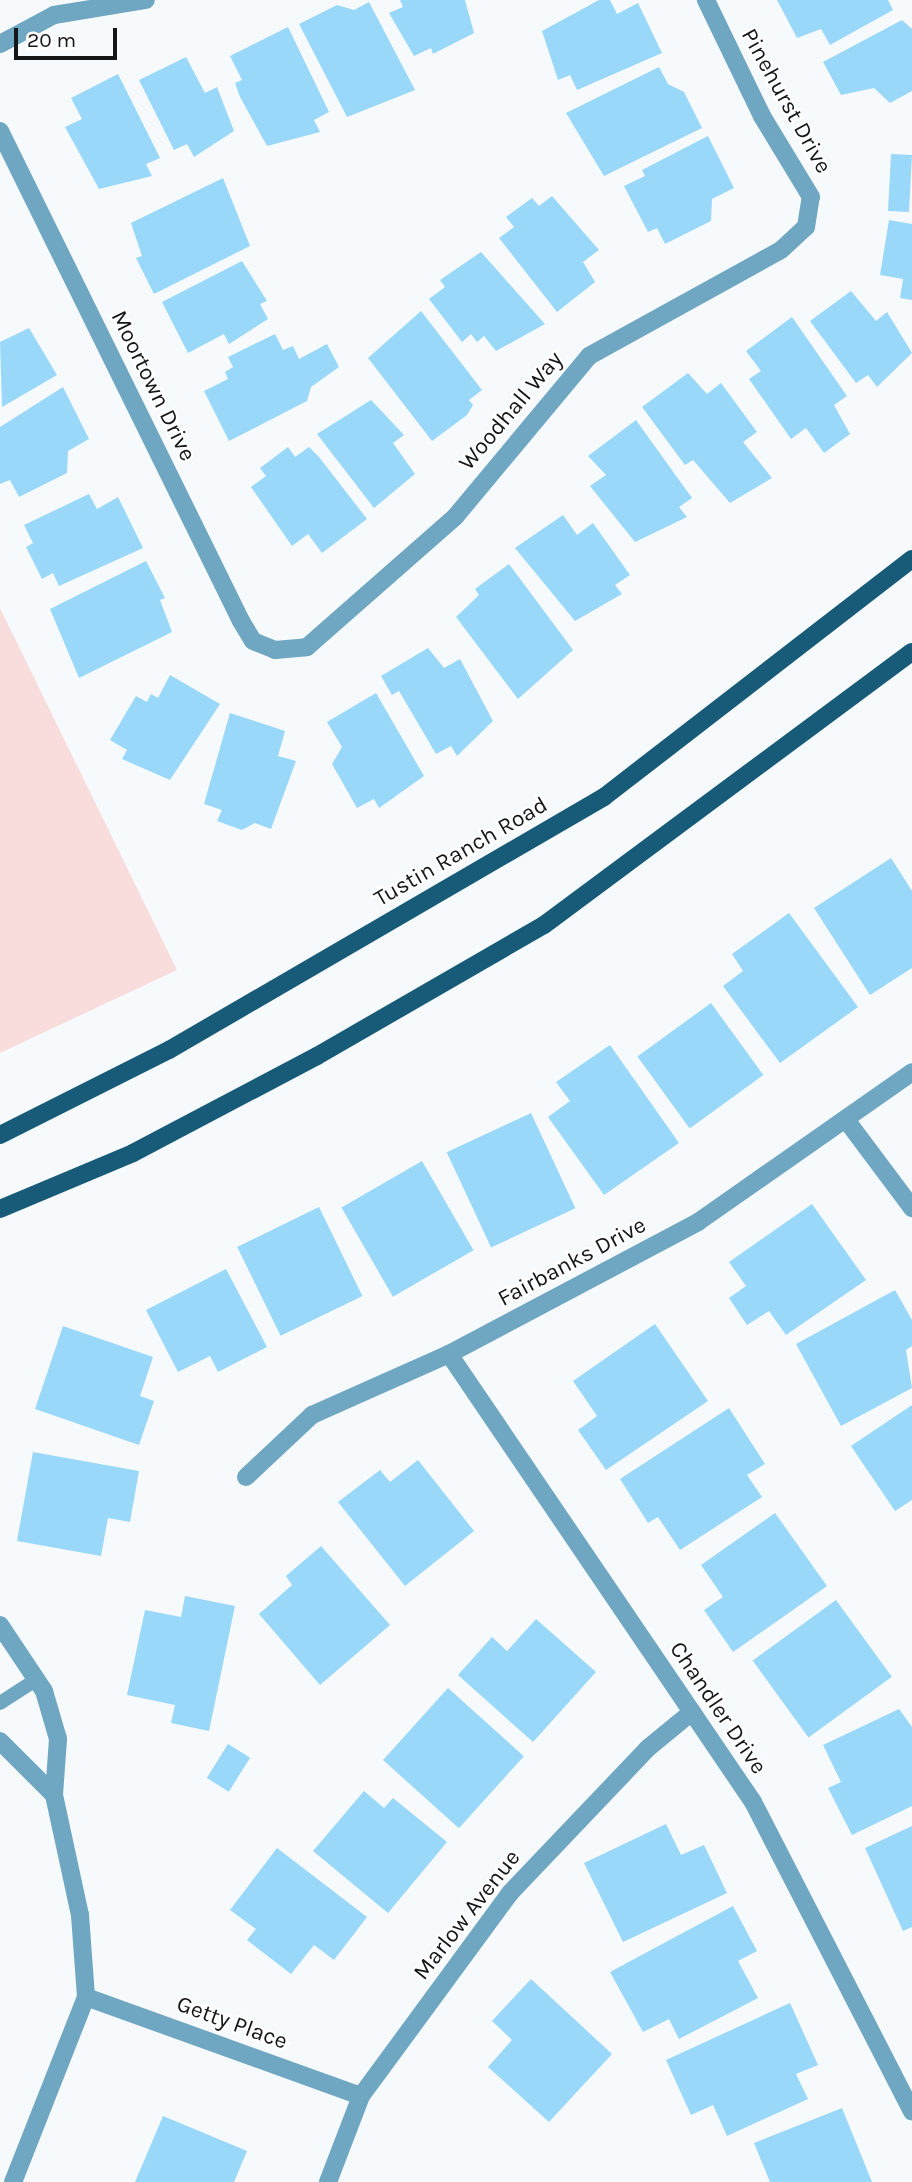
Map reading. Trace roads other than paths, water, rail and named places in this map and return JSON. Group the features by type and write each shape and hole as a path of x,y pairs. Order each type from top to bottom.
{"main road":[{"name":"Tustin Ranch Road","path":"0,1135 169,1051 604,797 912,559"},
{"path":"0,1209 133,1153 268,1082 544,925 912,652"}],"street":[{"path":"0,44 54,15 146,0"},
{"name":"Pinehurst Drive","path":"706,0 762,116 811,197 806,227"},
{"name":"Moortown Drive","path":"0,131 242,621 253,641 275,650"},
{"name":"Woodhall Way","path":"275,650 307,647 455,517 589,356 780,250 806,227"},
{"name":"Fairbanks Drive","path":"246,1477 312,1415 449,1354 698,1222 847,1121 912,1072"},
{"path":"847,1121 912,1208"},
{"name":"Chandler Drive","path":"449,1354 753,1802 912,2112"},
{"path":"0,1625 37,1679 58,1739 54,1795 80,1915 86,1997 13,2182"},
{"name":"Marlow Avenue","path":"328,2182 361,2096 510,1893 648,1748 692,1712"},
{"path":"0,1741 54,1795"},
{"name":"Getty Place","path":"86,1997 361,2096"}],"lane":[{"path":"0,1703 37,1679"}]}
